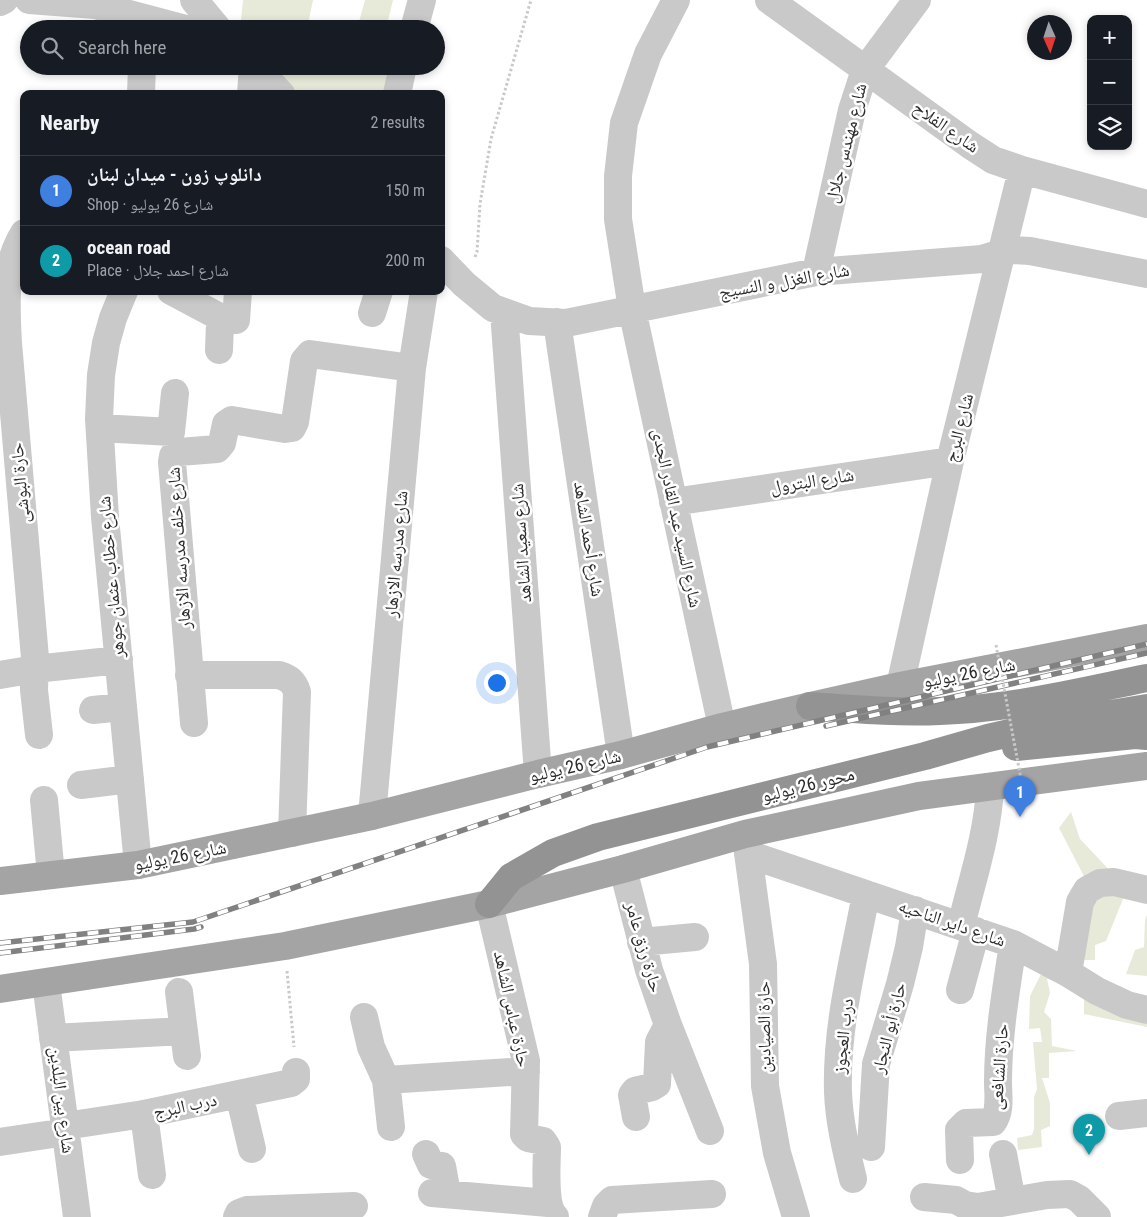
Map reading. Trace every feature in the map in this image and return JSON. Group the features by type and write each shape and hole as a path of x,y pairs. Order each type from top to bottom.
{"highway":[{"path":"810,706 900,712 979,709 1147,678"},
{"name":"محور 26 يوليو","path":"489,904 511,877 575,844 598,837 925,756 988,738 1044,725 1147,708"},
{"path":"925,756 1135,735 1147,736"}],"main road":[{"name":"شارع 26 يوليو","path":"0,881 138,865 292,833 372,816 621,755 722,727 810,706 900,686 1147,638"},
{"path":"0,989 285,946 489,904 623,869 747,844 919,796 1147,766"}],"street":[{"path":"0,2 4,0"},
{"path":"29,0 96,4 136,20"},
{"path":"194,0 211,20"},
{"path":"416,20 422,0"},
{"name":"شارع السيد عبد القادر الجدى","path":"676,0 648,54 624,123 618,176 618,219 632,309 722,727"},
{"name":"شارع الفلاح","path":"769,0 993,160 1022,170 1147,204"},
{"name":"شارع مهندس جلال","path":"816,272 852,110 865,70 917,0"},
{"path":"140,90 141,75"},
{"path":"251,90 253,75"},
{"path":"263,75 278,90"},
{"path":"398,90 401,75"},
{"name":"شارع البرج","path":"900,686 950,461 1022,170"},
{"name":"حارة البوشى","path":"15,235 17,268 7,285 4,329 35,658 34,690 39,735"},
{"name":"شارع الغزل و النسيج","path":"445,264 464,284 493,308 528,321 566,323 816,272 982,259 1012,250 1030,251 1147,274"},
{"name":"شارع خطاب عثمان جوهر","path":"122,295 106,343 101,374 100,428 105,517 138,865"},
{"path":"178,295 216,315 220,323 219,350"},
{"path":"236,320 238,295"},
{"name":"شارع مدرسه الازهار","path":"372,816 412,368 423,295"},
{"name":"شارع سعيد الشاهد","path":"504,312 538,774"},
{"name":"شارع أحمد الشاهد","path":"557,322 621,755"},
{"name":"شارع خلف مدرسه الازهار","path":"194,723 172,462 174,456 179,452 217,448 222,443 226,424 232,420 292,428 295,422 304,361 310,354 412,368"},
{"path":"100,428 172,432 175,393"},
{"name":"شارع البترول","path":"674,502 950,461"},
{"path":"0,675 35,669 119,660"},
{"path":"189,675 279,675 286,677 295,685 297,692 292,833"},
{"path":"93,710 123,707"},
{"path":"81,785 130,779"},
{"path":"960,990 968,929 989,807 990,786"},
{"path":"44,800 51,875"},
{"name":"شارع داير الناحيه","path":"747,844 866,894 1013,944 1068,973 1097,991 1127,1005 1147,1010"},
{"name":"حارة الصيادين","path":"747,844 763,964 765,1086 777,1153 796,1217"},
{"name":"حارة رزق عامر","path":"623,869 641,942 668,1025 710,1131"},
{"path":"1068,973 1080,902 1087,890 1100,883 1114,882 1147,890"},
{"name":"درب العجوز","path":"853,1179 843,1136 839,1101 839,1049 866,894"},
{"name":"حارة عباس الشاهد","path":"489,904 526,1062 524,1134 528,1138 543,1141 547,1147 552,1210"},
{"name":"حارة أبو النجار","path":"871,1147 876,1064 900,984 915,910"},
{"path":"641,942 695,937"},
{"name":"حارة الشافعى","path":"960,1160 959,1130 966,1124 993,1122 998,1115 998,1063 1013,944"},
{"name":"شارع بين البلدين","path":"46,983 77,1217"},
{"path":"54,1038 185,1044 179,992"},
{"path":"364,1017 371,1047 386,1080 391,1127"},
{"path":"636,1117 633,1092 658,1084 658,1042 668,1025"},
{"path":"386,1080 451,1064 526,1071"},
{"name":"درب البرج","path":"0,1142 291,1083 296,1079 296,1072"},
{"path":"240,1094 252,1149"},
{"path":"1118,1116 1147,1113"},
{"path":"144,1114 152,1175"},
{"path":"426,1154 431,1165 442,1166 440,1194 552,1210"},
{"path":"1003,1154 1012,1201"},
{"path":"924,1197 956,1200 966,1211 978,1207 1046,1195 1070,1194 1097,1217"},
{"path":"602,1217 606,1206 612,1200 700,1202"},
{"path":"236,1217 239,1213 247,1210 297,1213 354,1206"}],"path":[{"path":"464,284 477,252 480,204 491,139 531,0"},
{"path":"996,645 1026,806"},
{"path":"285,946 296,1072"}],"green space":[{"path":"243,0 313,0 309,20 241,20"},
{"path":"365,0 393,0 388,20 359,20"},
{"path":"277,75 390,75 388,90 292,90"},
{"path":"1071,812 1080,839 1115,876 1087,882 1059,828"},
{"path":"1092,890 1147,900 1123,899 1106,941 1095,945 1095,960 1071,960"},
{"path":"1147,915 1147,976 1126,974 1135,950 1144,947 1145,920"},
{"path":"1042,972 1147,1015 1147,1027 1084,1014 1084,991 1058,980 1047,979 1050,993 1044,1012 1051,1019 1052,1046 1077,1051 1049,1053 1049,1078 1042,1078 1050,1103 1050,1126 1041,1130 1042,1147 1018,1150 1017,1138 1032,1135 1034,1129 1034,1097 1037,1089 1033,1042 1042,1042 1040,1028 1029,1029 1030,996"}],"railway":[{"path":"0,943 193,922 707,747 1147,644"},
{"path":"826,726 1147,653"},
{"path":"0,953 201,927"}],"place":[{"name":"دانلوپ زون - ميدان لبنان","path":"1020,817"},
{"name":"ocean road","path":"1089,1155"}]}
